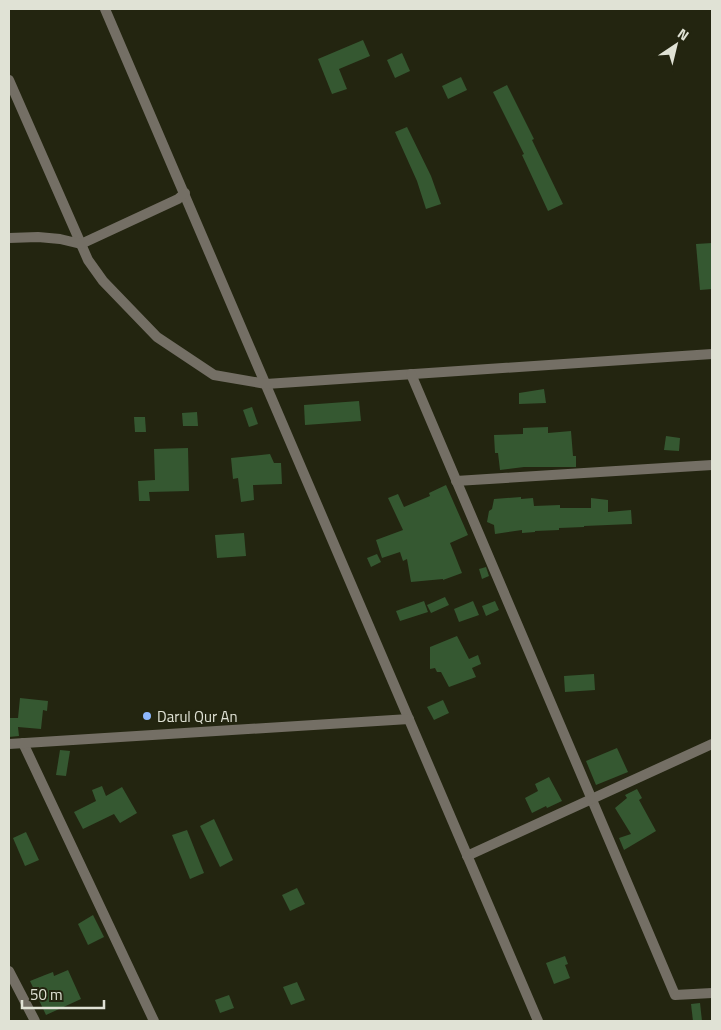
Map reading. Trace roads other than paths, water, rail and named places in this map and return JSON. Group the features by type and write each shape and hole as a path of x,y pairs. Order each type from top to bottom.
{"street":[{"path":"105,9 538,1021"},
{"path":"9,80 88,260 102,281 157,337 214,375 266,384 712,354"},
{"path":"9,238 60,238 81,244 178,199 185,193"},
{"path":"411,374 675,995 712,993"},
{"path":"456,481 712,465"},
{"path":"9,744 409,719"},
{"path":"23,743 154,1021"},
{"path":"467,856 712,744"},
{"path":"9,971 35,1021"}],"place":[{"name":"Darul Qur An","path":"147,716"}]}
